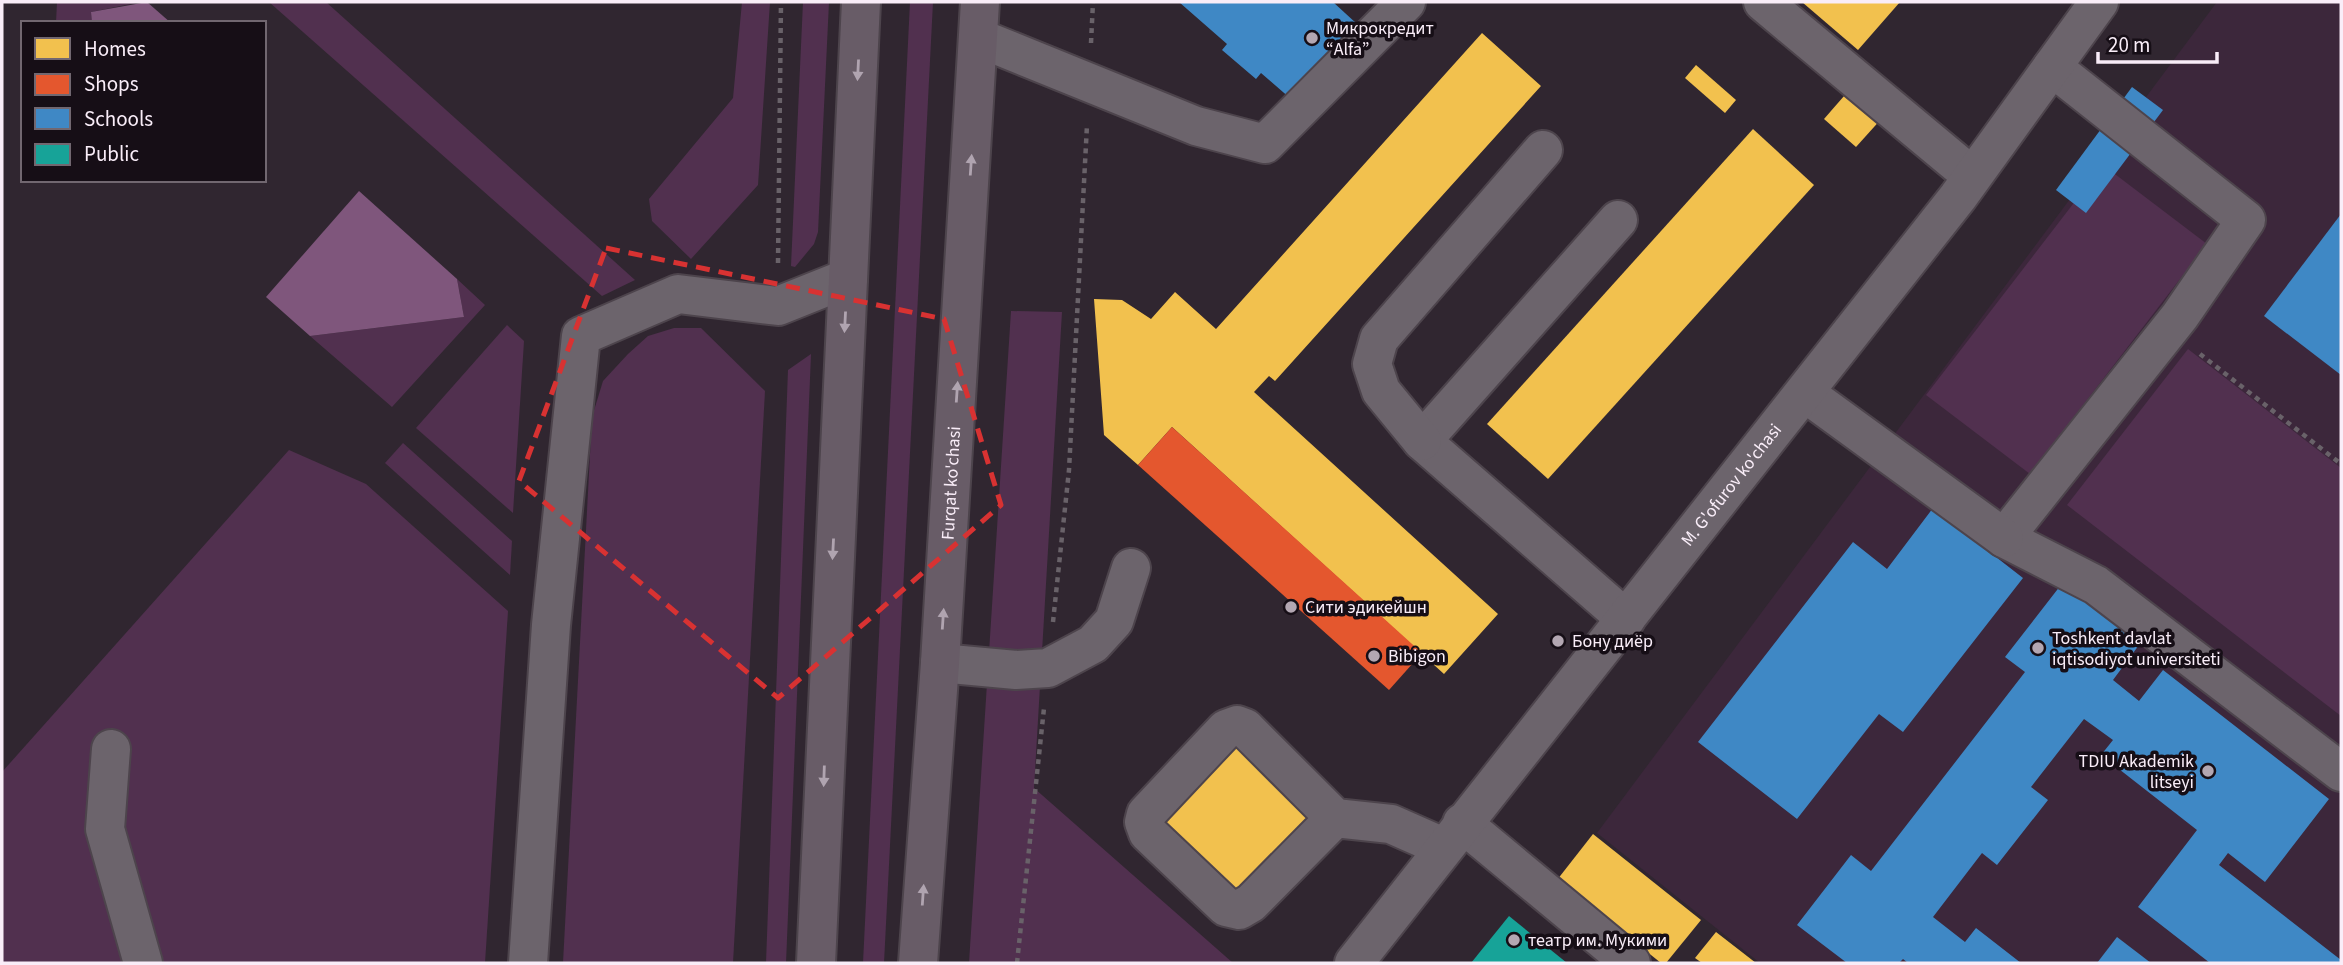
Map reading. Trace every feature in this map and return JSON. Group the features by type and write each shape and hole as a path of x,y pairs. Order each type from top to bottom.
{"main road":[{"path":"816,963 861,2"},
{"name":"Furqat ko'chasi","path":"918,963 940,663 980,20"}],"street":[{"path":"980,20 1089,80 1196,126 1265,144 1406,2"},
{"path":"1763,2 1972,176"},
{"name":"M. G'ofurov ko'chasi","path":"1354,963 1805,393 1972,176 2099,2"},
{"path":"2004,538 2169,330 2246,220 2052,67"},
{"path":"1543,150 1379,339 1372,364 1381,391 1422,442 1626,619"},
{"path":"1422,442 1618,220"},
{"path":"528,963 551,625 580,336 678,295 778,306 848,278"},
{"path":"1805,393 2004,538 2096,585 2341,772"},
{"path":"940,663 1016,670 1048,668 1093,644 1114,621 1131,568"},
{"path":"1335,818 1251,903 1239,910 1226,907 1147,832 1144,822 1146,814 1226,729 1237,725 1245,728 1335,818 1453,835 1631,963"},
{"path":"111,749 105,829 143,963"}],"path":[{"path":"778,306 781,2"},
{"path":"1017,963 1069,470 1093,2"},
{"path":"2169,330 2341,464"}],"highlighted area":[{"path":"606,248 944,319 1001,505 778,698 519,481"}],"shaded area":[{"path":"57,2 141,2 91,12 92,21 56,21"},
{"path":"147,2 169,21 92,21 91,12"},
{"path":"269,2 326,2 635,280 602,296"},
{"path":"742,2 770,2 758,185 691,259 652,221 649,199 733,98"},
{"path":"803,2 829,2 818,232 814,244 795,267 791,266"},
{"path":"910,2 933,2 884,963 863,963"},
{"name":"Toshkent davlat iqtisodiyot universiteti","path":"2217,2 2341,2 2341,963 1760,963 1597,833"},
{"path":"2103,165 2207,244 2030,474 1926,395"},
{"path":"359,191 457,279 464,317 310,336 266,297"},
{"path":"457,279 485,305 392,407 310,336 464,317"},
{"path":"1011,311 1062,312 1034,788 1233,963 969,963"},
{"path":"507,325 524,341 513,513 416,428"},
{"path":"674,328 701,328 765,391 733,963 563,963 592,417 603,381 648,336"},
{"path":"2188,349 2341,468 2341,716 2067,505"},
{"path":"811,354 786,963 766,963 788,370"},
{"path":"403,443 512,541 510,575 385,463"},
{"path":"289,450 366,484 508,611 485,963 2,963 2,772"}],"building: Homes":[{"path":"1802,2 1900,2 1858,50"},
{"path":"1482,33 1541,86 1275,381 1269,376 1254,392 1498,614 1444,674 1172,427 1138,465 1104,435 1094,299 1122,300 1151,319 1175,292 1216,329"},
{"path":"1696,65 1736,100 1725,113 1685,78"},
{"path":"1851,88 1883,117 1856,147 1824,119"},
{"path":"1753,129 1814,185 1548,479 1487,424"},
{"path":"1232,738 1315,815 1234,901 1151,824"},
{"path":"1593,834 1701,920 1666,963 1661,963 1557,880"},
{"path":"1716,932 1756,963 1702,963 1695,958"}],"building: Shops":[{"path":"1172,427 1422,653 1389,690 1138,465"}],"building: Schools":[{"path":"1179,2 1333,2 1357,24 1291,99 1261,73 1256,79 1222,50 1227,44"},
{"path":"2132,87 2163,110 2086,213 2056,190"},
{"path":"2341,214 2341,375 2264,316"},
{"path":"1933,508 2023,578 1903,732 1879,714 1797,819 1698,742 1853,542 1887,569"},
{"name":"TDIU Akademik litseyi","path":"2064,581 2142,641 2113,680 2139,701 2163,670 2329,799 2265,882 2228,853 2219,865 2341,960 2341,963 2210,963 2138,907 2197,830 2101,755 2113,740 2084,719 2031,787 2048,800 1997,865 1982,853 1933,917 1965,942 1976,928 2021,963 1908,963 1903,959 1899,963 1847,963 1797,925 1851,855 1871,871 2025,672 2005,657"},
{"path":"2117,937 2151,963 2097,963"}],"building: Public":[{"name":"театр им. Мукими","path":"1509,916 1567,963 1471,963"}],"place":[{"name":"Микрокредит “Alfa”","path":"1312,38"},
{"name":"Сити эдикейшн","path":"1291,607"},
{"name":"Бону диёр","path":"1558,641"},
{"name":"Toshkent davlat iqtisodiyot universiteti","path":"2038,648"},
{"name":"Bibigon","path":"1374,656"},
{"name":"TDIU Akademik litseyi","path":"2208,771"},
{"name":"театр им. Мукими","path":"1514,940"}]}
